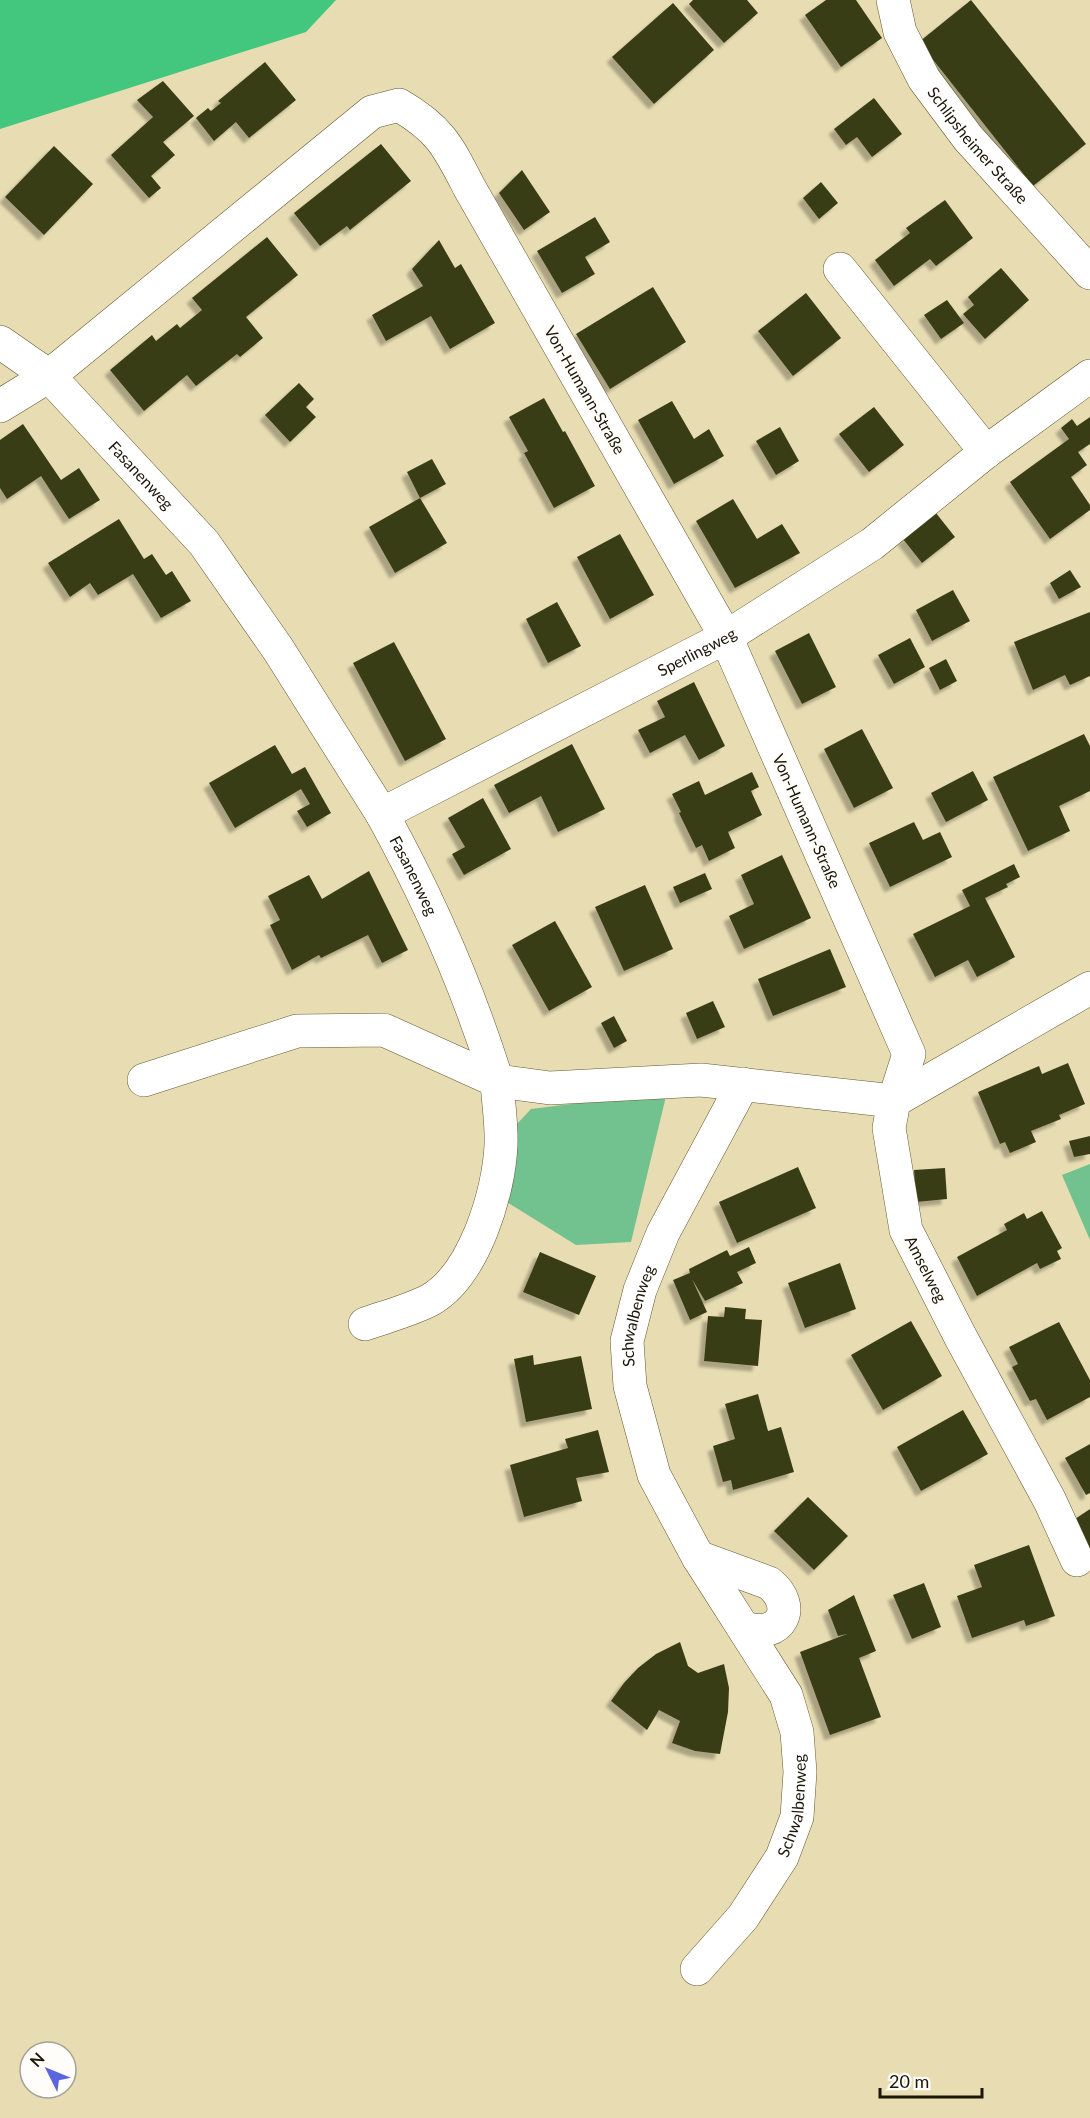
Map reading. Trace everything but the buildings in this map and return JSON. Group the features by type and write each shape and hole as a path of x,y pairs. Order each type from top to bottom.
{"street":[{"name":"Schlipsheimer Straße","path":"893,0 900,32 924,79 968,138 1090,273"},
{"name":"Von-Humann-Straße","path":"49,376 372,112 399,105 423,119 448,146 469,187 726,637 909,1054 894,1101"},
{"path":"840,269 986,452"},
{"name":"Fasanenweg","path":"0,342 49,376 204,543 278,649 382,814 456,963 480,1024 497,1081 501,1145 495,1192 478,1239 461,1272 430,1299 365,1324"},
{"path":"0,406 49,376"},
{"name":"Sperlingweg","path":"382,814 726,637 872,544 986,452 1090,376"},
{"path":"144,1080 297,1031 384,1030 497,1081 550,1088 688,1079 894,1101 1090,988"},
{"name":"Schwalbenweg","path":"697,1970 749,1909 782,1857 797,1817 801,1772 797,1732 786,1695 698,1557 654,1475 630,1386 627,1341 640,1290 663,1233 743,1084"},
{"name":"Amselweg","path":"894,1101 889,1128 906,1230 960,1336 1050,1501 1077,1560"},
{"path":"698,1557 769,1583 782,1597 784,1607 782,1618 769,1631 756,1632 744,1628"}],"green space":[{"path":"0,0 336,0 306,32 0,129"},
{"path":"667,1092 631,1242 576,1245 505,1201 516,1125 531,1109"},
{"path":"1090,1164 1090,1240 1062,1175"}]}
